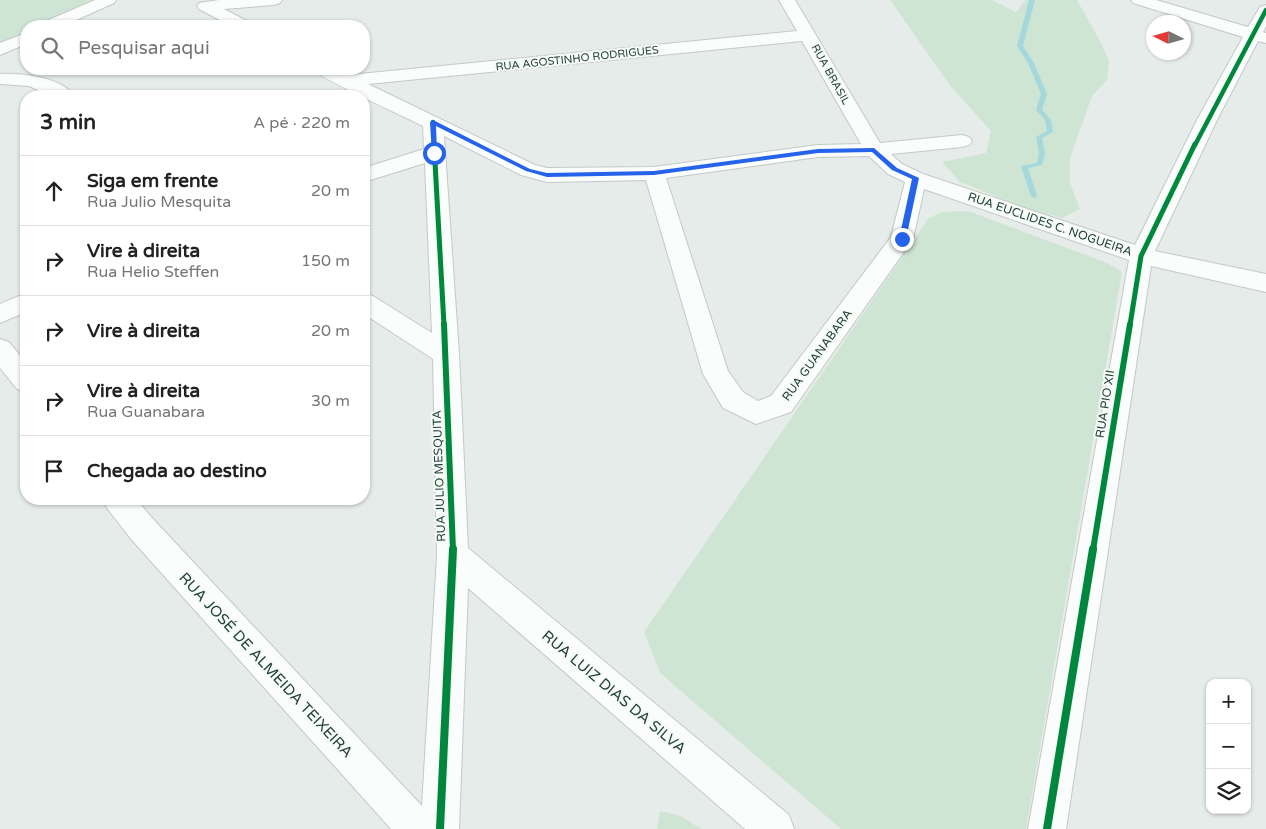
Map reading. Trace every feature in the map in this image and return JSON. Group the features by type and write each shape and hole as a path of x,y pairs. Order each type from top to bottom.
{"street":[{"path":"63,20 108,0"},
{"path":"200,3 274,0"},
{"name":"RUA BRASIL","path":"787,0 874,150"},
{"path":"1139,0 1259,36"},
{"path":"200,3 232,20"},
{"name":"RUA PIO XII","path":"1047,829 1141,256 1207,120 1259,36 1266,10"},
{"name":"RUA AGOSTINHO RODRIGUES","path":"345,81 809,35"},
{"path":"0,50 20,41"},
{"path":"334,75 364,90"},
{"path":"0,79 19,78 44,84 54,90"},
{"path":"370,93 528,170 547,175 654,173 818,151 874,150 962,141"},
{"name":"RUA JULIO MESQUITA","path":"433,122 446,354 452,555 440,829"},
{"name":"RUA EUCLIDES C. NOGUEIRA","path":"874,150 895,169 916,178 1141,256 1266,283"},
{"path":"370,173 434,153"},
{"name":"RUA GUANABARA","path":"654,173 716,374 733,400 756,413 782,404 902,239 916,178"},
{"path":"0,314 20,305"},
{"path":"370,306 446,354"},
{"path":"0,349 20,374"},
{"name":"RUA JOSÉ DE ALMEIDA TEIXEIRA","path":"123,505 142,529 417,829"},
{"name":"RUA LUIZ DIAS DA SILVA","path":"452,555 775,829"}],"green space":[{"path":"0,0 105,0 62,20 20,20 20,40 0,48"},
{"path":"890,0 992,0 1016,12 1026,0 1077,0 1109,61 1107,80 1092,96 1070,158 1070,183 1080,209 1062,218 1019,206 960,182 942,162 986,153 991,131 952,88"},
{"path":"968,211 1107,263 1122,272 1026,829 841,829 660,673 644,632 929,218 942,212"},
{"path":"660,811 681,816 701,829 657,829"}],"waterway":[{"path":"1032,0 1020,46 1031,63 1044,94 1039,110 1048,120 1050,132 1039,137 1042,153 1040,164 1024,167 1034,196"}],"cycle path":[{"path":"1047,829 1141,256 1207,120 1266,10"},
{"path":"433,122 446,354 453,555 440,829"}],"route":[{"path":"434,153 433,122 528,170 547,175 654,173 818,151 874,150 895,169 916,178 902,239"}]}
